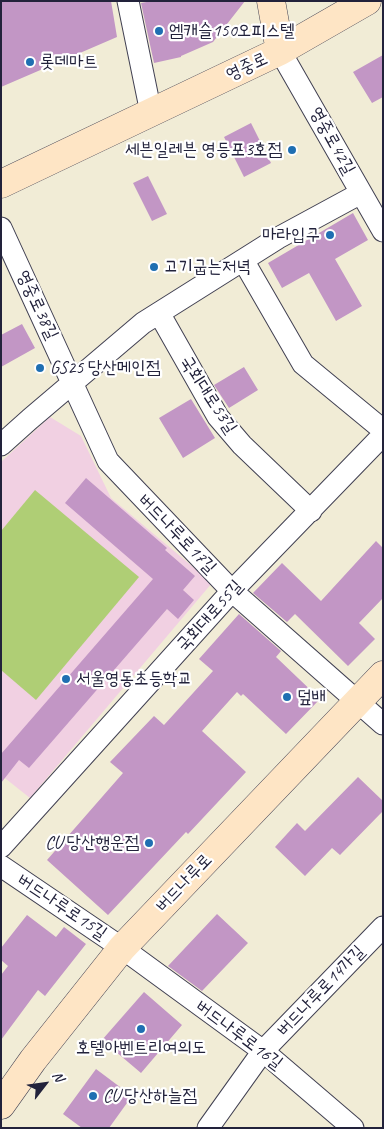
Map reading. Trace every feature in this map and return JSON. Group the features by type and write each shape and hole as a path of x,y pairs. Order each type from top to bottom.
{"main road":[{"path":"271,1 280,51"},
{"name":"영중로","path":"1,184 280,51 367,1"},
{"name":"버드나루로","path":"1,1105 33,1060 122,948 383,675"}],"street":[{"path":"128,1 151,113"},
{"name":"영중로42길","path":"280,51 383,231"},
{"path":"1,445 72,382 143,324 278,238 361,193"},
{"name":"영중로38길","path":"1,228 72,382"},
{"path":"243,260 303,364 383,430"},
{"name":"국회대로53길","path":"159,314 218,416 242,445 311,511"},
{"name":"버드나루로17길","path":"72,382 108,461 232,591 383,724"},
{"name":"국회대로55길","path":"1,847 232,591 383,435"},
{"name":"버드나루로15길","path":"1,866 122,948"},
{"name":"버드나루로14가길","path":"208,1128 263,1050 383,927"},
{"name":"버드나루로16길","path":"122,948 263,1050 352,1128"}],"shaded area":[{"name":"서울영동초등학교","path":"50,417 81,436 111,498 212,583 30,798 1,775 1,462"}],"green space":[{"path":"35,490 139,577 36,700 1,670 1,531"}],"building":[{"name":"롯데마트","path":"1,1 111,1 117,37 1,87"},
{"path":"152,1 245,1 213,42 181,57 154,63 141,3"},
{"path":"383,55 383,97 372,103 353,72"},
{"path":"251,123 271,163 244,177 224,137"},
{"path":"148,176 167,214 152,221 133,183"},
{"path":"353,213 368,240 335,259 362,306 336,321 309,273 282,288 268,263"},
{"path":"22,324 35,348 1,367 1,335"},
{"path":"244,367 258,390 229,408 214,385"},
{"path":"191,399 215,438 183,458 159,418"},
{"path":"86,478 167,548 165,550 195,576 183,590 194,600 178,619 167,609 29,768 19,760 1,783 1,754 153,579 65,503"},
{"path":"376,541 383,548 383,598 359,623 375,639 348,666 295,614 287,622 253,593 282,563 321,601"},
{"path":"239,614 281,651 276,657 320,699 286,734 243,694 241,696 237,692 202,731 246,772 188,834 186,832 108,915 47,860 123,773 110,762 154,716 164,725 213,671 199,659"},
{"path":"358,777 383,801 383,811 340,855 332,848 305,876 275,847 297,823 305,831"},
{"path":"217,914 248,943 202,991 168,966"},
{"path":"27,915 56,937 64,927 86,944 45,996 38,990 1,1040 1,975 8,966 1,960 1,948"},
{"path":"144,992 182,1025 141,1073 102,1040"},
{"path":"96,1069 132,1096 109,1128 82,1128 63,1114"}],"place":[{"name":"엠캐슬150오피스텔","path":"159,31"},
{"name":"롯데마트","path":"30,62"},
{"name":"세븐일레븐 영등포3호점","path":"292,150"},
{"name":"마라입구","path":"330,235"},
{"name":"고기굽는저녁","path":"154,267"},
{"name":"GS25 당산메인점","path":"40,368"},
{"name":"서울영동초등학교","path":"66,679"},
{"name":"덮배","path":"287,697"},
{"name":"CU 당산행운점","path":"149,843"},
{"name":"호텔아벤트리여의도","path":"141,1029"},
{"name":"CU 당산하늘점","path":"93,1096"}]}
